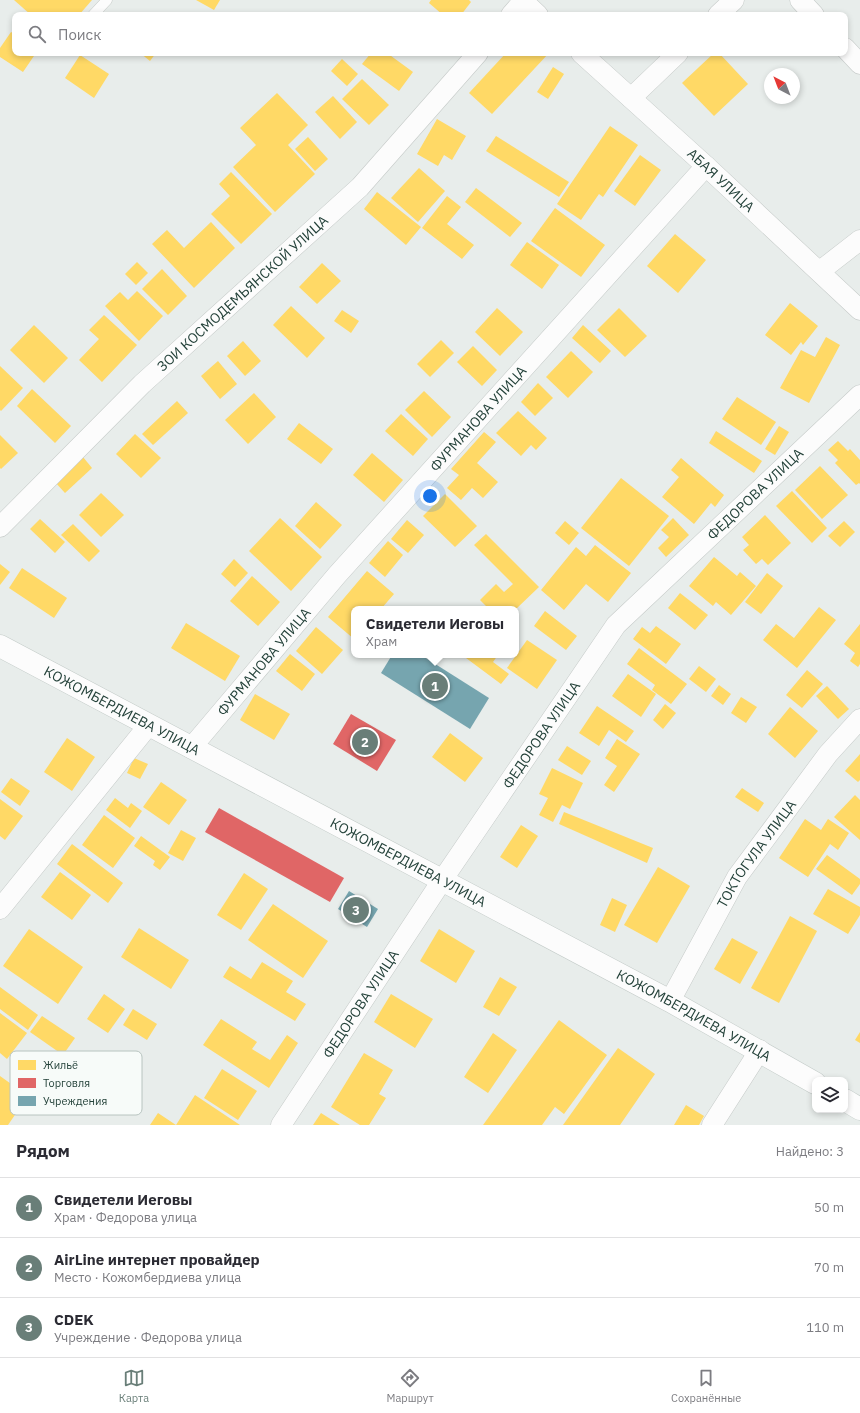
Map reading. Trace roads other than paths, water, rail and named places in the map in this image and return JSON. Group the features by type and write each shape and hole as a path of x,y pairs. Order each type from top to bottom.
{"street":[{"path":"721,12 734,0"},
{"path":"800,0 811,12"},
{"path":"520,4 533,12"},
{"path":"848,51 860,64"},
{"name":"ЗОИ КОСМОДЕМЬЯНСКОЙ УЛИЦА","path":"0,527 142,384 360,187 475,56"},
{"name":"АБАЯ УЛИЦА","path":"584,56 820,271 860,310"},
{"path":"631,98 675,56"},
{"name":"ФУРМАНОВА УЛИЦА","path":"191,748 338,575 706,166"},
{"path":"820,271 860,240"},
{"name":"ФЕДОРОВА УЛИЦА","path":"281,1125 442,879 616,625 860,394"},
{"name":"КОЖОМБЕРДИЕВА УЛИЦА","path":"0,646 148,726 442,879 670,1001 760,1050 812,1081"},
{"name":"ТОКТОГУЛА УЛИЦА","path":"670,1001 737,878 828,754 860,719"},
{"path":"0,909 148,726"},
{"path":"712,1125 760,1050"},
{"path":"848,1102 860,1109"}],"lane":[{"path":"96,12 107,0"}],"place":[{"name":"Свидетели Иеговы","path":"435,686"},
{"name":"AirLine интернет провайдер","path":"365,742"},
{"name":"CDEK","path":"356,910"}]}
